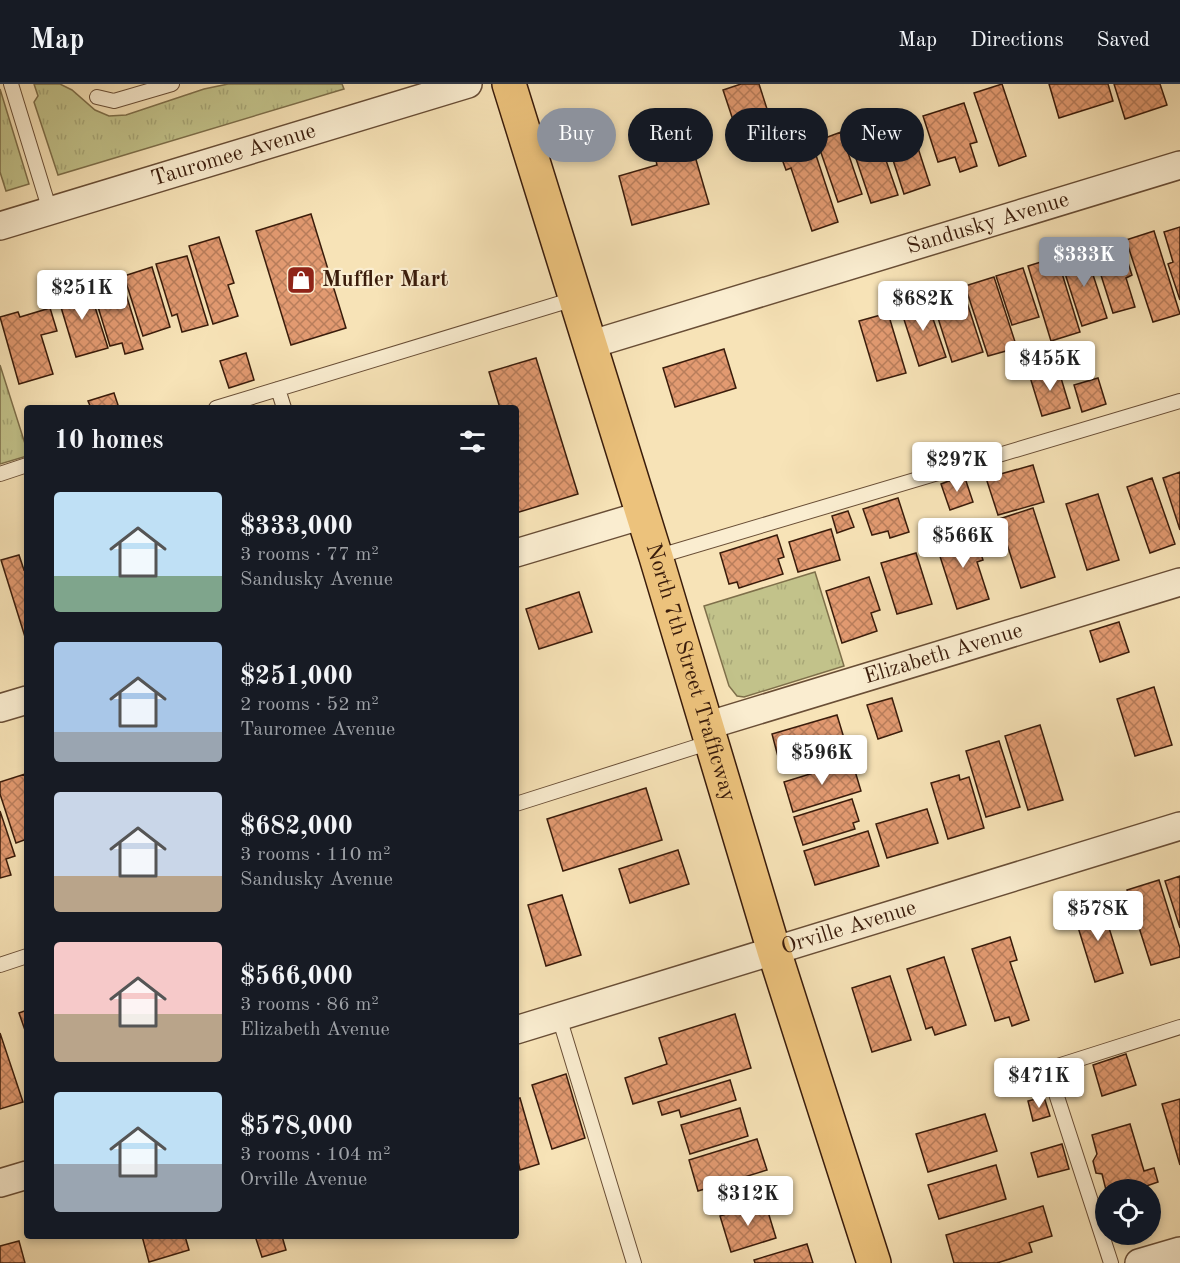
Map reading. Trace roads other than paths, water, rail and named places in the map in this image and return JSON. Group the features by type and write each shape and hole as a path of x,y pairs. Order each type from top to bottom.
{"main road":[{"name":"North 7th Street Trafficway","path":"509,84 656,557 774,951 874,1263"}],"street":[{"name":"Tauromee Avenue","path":"0,226 468,84"},
{"name":"Sandusky Avenue","path":"589,345 1180,165"},
{"path":"519,553 643,515"},
{"name":"Elizabeth Avenue","path":"709,734 1180,582"},
{"path":"0,708 24,701"},
{"name":"Orville Avenue","path":"519,1029 1180,826"},
{"path":"0,1183 24,1176"},
{"path":"1140,1263 1180,1251"}],"lane":[{"path":"11,84 50,211"},
{"path":"97,97 114,101 172,84"},
{"path":"226,405 574,299"},
{"path":"278,389 283,405"},
{"path":"656,557 1180,401"},
{"path":"0,474 24,466"},
{"path":"519,803 709,734"},
{"path":"0,965 24,957"},
{"path":"559,1017 634,1263"},
{"path":"1111,1263 1048,1069 1180,1027"}],"place":[{"name":"Muffler Mart","path":"301,280"}]}
